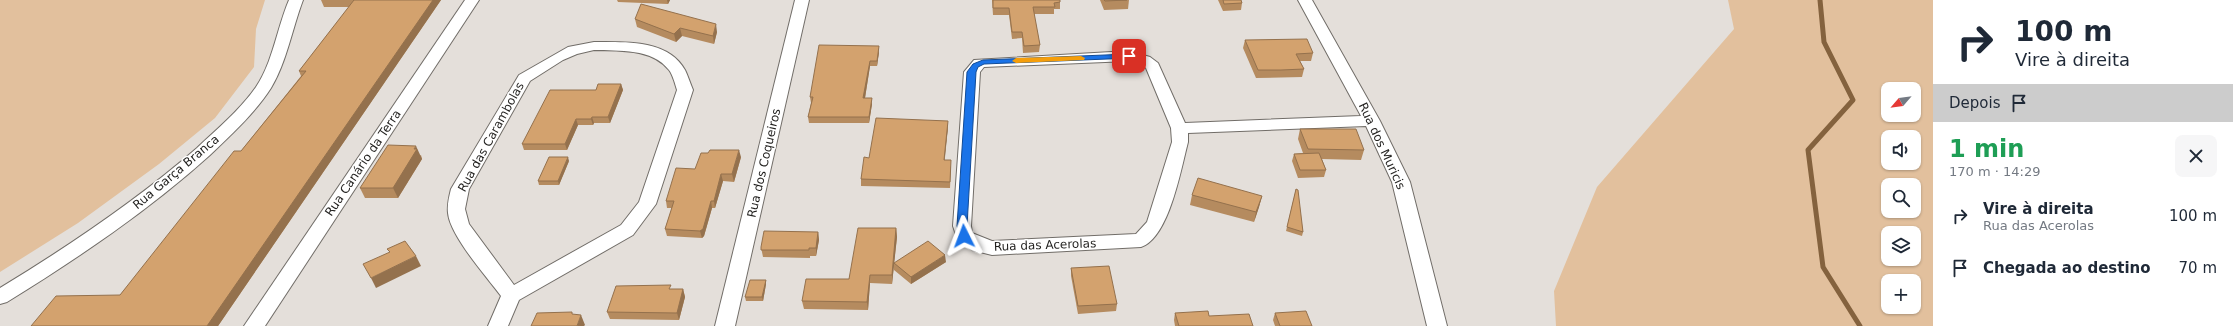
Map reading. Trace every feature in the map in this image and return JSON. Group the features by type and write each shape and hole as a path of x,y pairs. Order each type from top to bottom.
{"street":[{"name":"Rua Garça Branca","path":"0,297 73,251 128,213 195,158 245,112 263,87 273,68 296,0"},
{"name":"Rua Canário da Terra","path":"254,326 472,0"},
{"name":"Rua dos Coqueiros","path":"725,326 802,0"},
{"name":"Rua dos Muricis","path":"1305,0 1372,121 1401,182 1437,326"},
{"name":"Rua das Carambolas","path":"594,46 614,46 656,52 668,60 677,70 685,90 647,204 627,230 612,240 512,295 464,231 457,216 457,204 460,189 524,78 542,66 573,50 594,46"},
{"name":"Rua das Acerolas","path":"1129,56 1145,60 1153,66 1179,128 1180,142 1156,223 1149,234 1141,240 1125,243 992,248 979,245 964,236 962,226 972,72 978,63 1129,56"},
{"path":"1179,128 1372,121"},
{"path":"498,326 512,295"}],"shaded area":[{"path":"0,0 265,0 256,29 254,67 215,118 159,164 78,223 0,272"},
{"path":"1728,0 1933,0 1933,326 1556,326 1554,291 1597,187 1734,29"}],"building":[{"path":"354,0 433,0 207,326 31,326 56,296 120,295 234,151 241,151 306,71 299,71"},
{"path":"993,0 1060,0 1060,2 1054,3 1055,7 1033,7 1040,45 1024,46 1022,32 1012,32 1009,8 993,8"},
{"path":"1104,0 1127,0 1105,1"},
{"path":"1223,0 1241,0 1242,3 1224,4"},
{"path":"641,4 716,24 713,36 680,28 674,34 635,19"},
{"path":"1307,39 1313,53 1296,54 1304,69 1281,70 1258,70 1245,40"},
{"path":"819,45 879,46 877,61 870,61 863,98 872,98 869,117 808,117 813,97 810,97"},
{"path":"598,84 621,84 608,117 576,119 565,144 522,144 550,90 596,90"},
{"path":"876,118 948,121 944,160 951,160 950,182 861,179 864,157 869,158"},
{"path":"1300,129 1356,129 1364,150 1308,149"},
{"path":"388,145 416,146 414,149 417,149 393,188 360,188"},
{"path":"710,150 739,150 732,174 721,174 714,201 711,201 703,229 700,231 665,229 674,201 666,201 676,168 695,169 701,153 708,153"},
{"path":"1319,153 1326,170 1300,170 1294,154"},
{"path":"549,157 568,157 558,181 538,181"},
{"path":"1198,178 1262,196 1256,212 1192,195"},
{"path":"1296,189 1298,190 1303,232 1287,227"},
{"path":"858,228 896,228 892,275 870,275 867,302 802,301 806,279 849,279"},
{"path":"764,231 818,232 816,248 809,248 809,250 761,250"},
{"path":"405,241 416,256 371,278 363,264 390,252 387,249"},
{"path":"928,241 945,255 911,277 894,263"},
{"path":"1109,266 1117,304 1078,306 1071,268"},
{"path":"750,280 766,280 762,297 745,297"},
{"path":"671,285 669,289 683,289 677,313 607,312 616,286"},
{"path":"1208,311 1209,316 1249,314 1253,326 1179,326 1175,313"},
{"path":"1306,311 1312,326 1280,326 1275,313"},
{"path":"572,312 572,314 581,315 577,326 531,326 537,313"}],"waterway":[{"path":"1820,0 1824,42 1853,100 1808,150 1823,267 1860,326"}],"slow traffic":[{"path":"1016,61 1081,58"}],"route":[{"path":"964,236 962,226 973,68 978,63 983,62 1129,56"}]}
